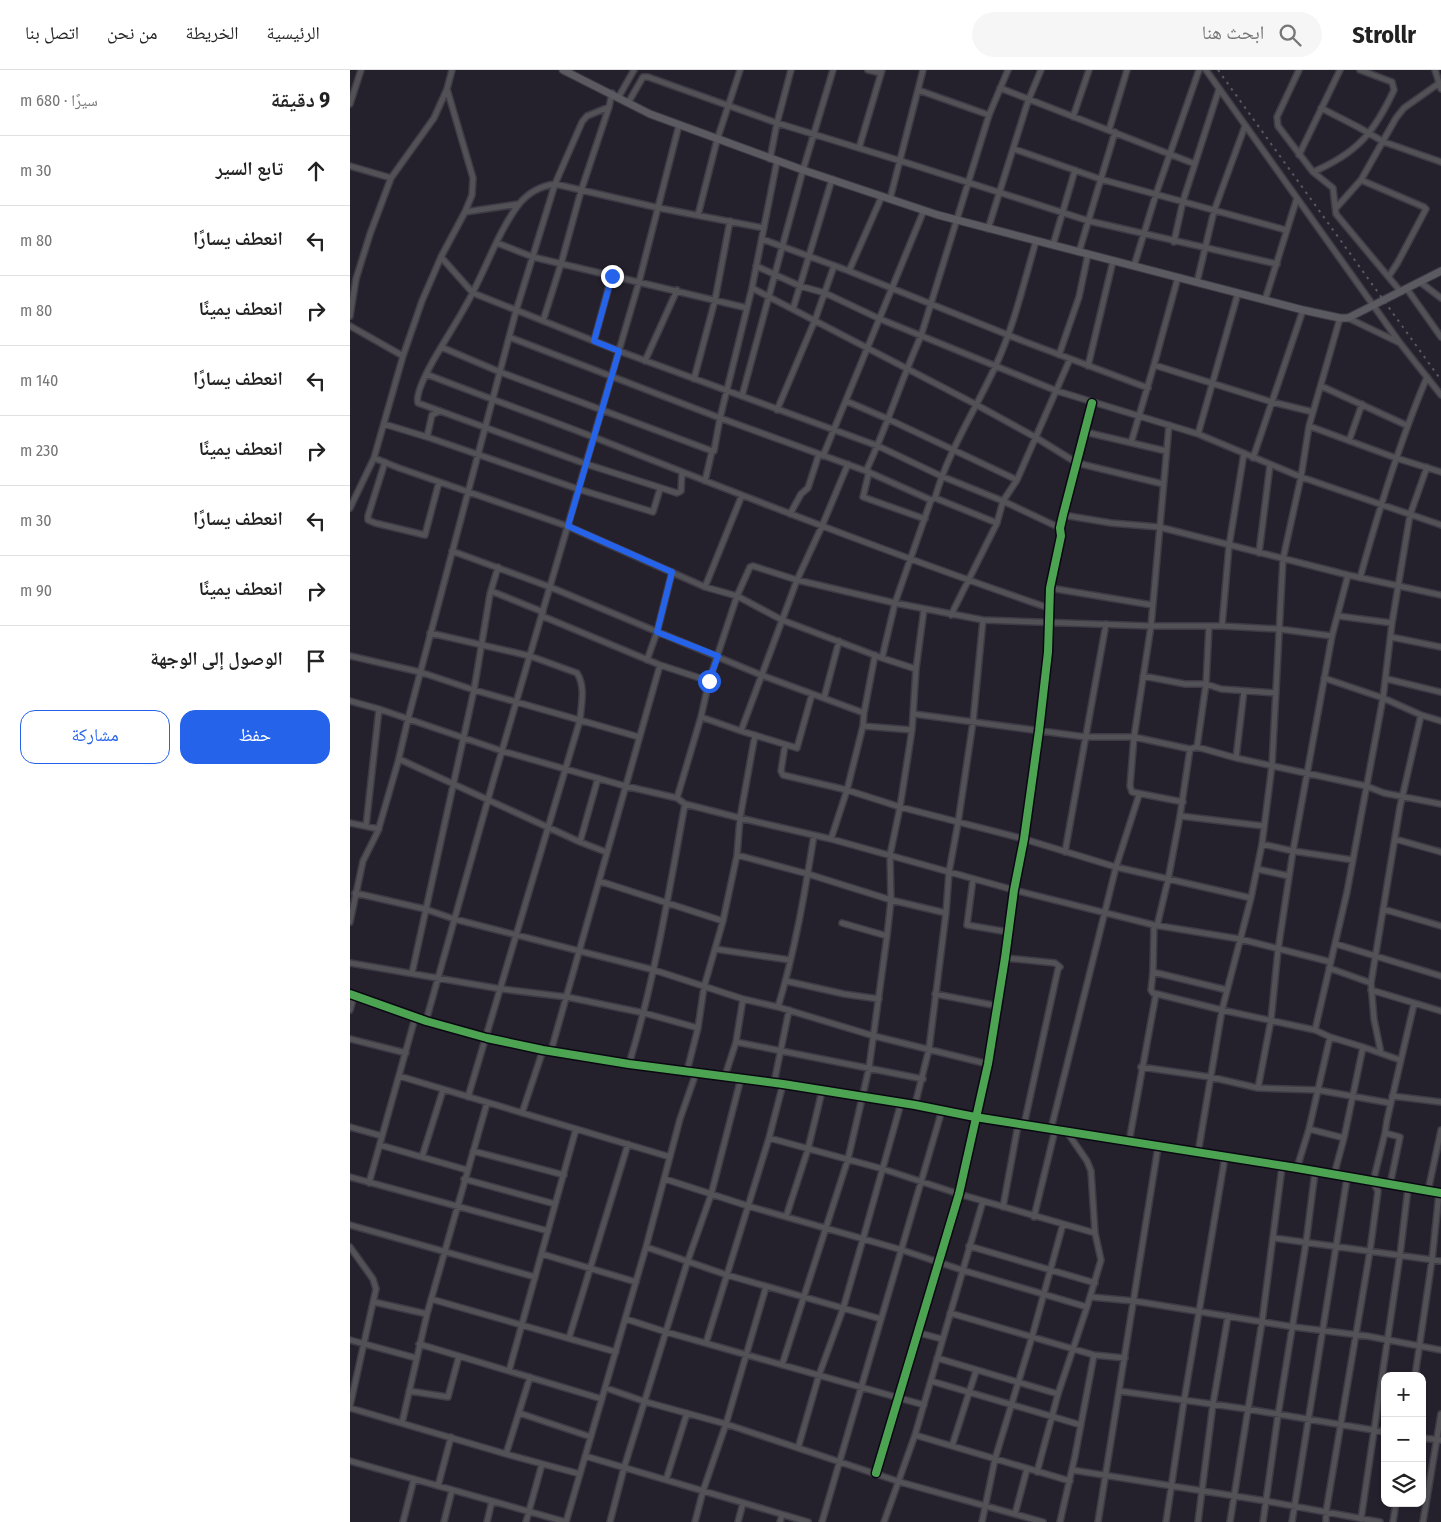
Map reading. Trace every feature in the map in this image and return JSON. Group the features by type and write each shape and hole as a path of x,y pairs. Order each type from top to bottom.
{"main road":[{"path":"564,70 650,114 679,126 890,199 988,229 1303,310 1344,318 1374,306 1441,271"}],"street":[{"path":"350,104 362,70"},
{"path":"350,316 359,270 391,178 434,118 447,89 452,70"},
{"path":"543,321 581,191 609,107 634,70"},
{"path":"698,215 717,140 740,70"},
{"path":"705,481 712,451 714,451 720,418 752,288 764,228 774,160 777,123 792,70"},
{"path":"742,396 776,276 803,170 833,70"},
{"path":"859,148 881,72 868,70"},
{"path":"890,199 901,161 922,70"},
{"path":"925,519 863,498 867,472 906,369 921,336 989,115 1008,70"},
{"path":"988,229 1028,100 1041,70"},
{"path":"1073,117 1089,70"},
{"path":"1079,252 1089,222 1128,70"},
{"path":"1134,266 1156,194 1199,70"},
{"path":"1206,70 1400,343 1441,395"},
{"path":"1299,70 1277,117 1276,122 1278,126 1313,172 1333,188 1336,214 1388,276 1404,290 1441,337"},
{"path":"1299,155 1340,70"},
{"path":"1313,172 1347,155 1382,117 1394,86 1392,82 1360,70"},
{"path":"1336,208 1361,180 1396,118 1404,108 1440,86 1435,70"},
{"path":"628,103 645,76 777,123 968,182 1089,222 1277,264"},
{"path":"1000,88 1195,164"},
{"path":"350,508 374,458 403,356 422,301 441,257 466,212 472,195 474,178 447,89"},
{"path":"1174,242 1183,201 1219,89"},
{"path":"918,90 989,115"},
{"path":"350,922 363,861 379,829 399,759 430,633 516,311 555,184 582,122 587,116 609,107"},
{"path":"1321,108 1384,142 1441,162"},
{"path":"426,1021 516,702 639,282 679,126"},
{"path":"1197,282 1214,211 1245,126"},
{"path":"1014,149 1100,179 1286,230"},
{"path":"350,166 391,178"},
{"path":"1053,245 1075,170"},
{"path":"793,309 832,179"},
{"path":"1361,180 1426,209 1398,262 1388,276"},
{"path":"682,472 679,493 586,464 416,402 426,374 473,293 497,243 519,204 530,193 543,186 555,184 659,208 764,228"},
{"path":"849,271 882,196"},
{"path":"1265,300 1296,198"},
{"path":"466,212 519,204"},
{"path":"790,514 801,494 808,488 868,349 924,210"},
{"path":"694,379 714,300 730,221"},
{"path":"762,239 932,303 1059,355 1148,388"},
{"path":"882,658 895,603 925,519 941,476 975,404 996,365 1008,334 1036,241"},
{"path":"497,243 533,257 747,308"},
{"path":"1059,355 1079,296 1088,254"},
{"path":"441,257 473,293 645,361 878,446 941,476 1004,501 1060,528"},
{"path":"1088,366 1113,261"},
{"path":"756,266 800,286 825,293 880,319 1057,391 1198,434 1302,477 1441,525"},
{"path":"777,410 815,320 834,266"},
{"path":"594,341 612,276"},
{"path":"1131,443 1178,277"},
{"path":"1420,282 1441,298"},
{"path":"752,288 975,404 1077,463 1163,484"},
{"path":"645,361 677,290"},
{"path":"1198,434 1238,293"},
{"path":"1253,458 1303,310"},
{"path":"1198,1153 1222,1010 1252,898 1262,844 1272,765 1283,559 1302,477 1309,426 1344,318 1400,343"},
{"path":"350,326 403,356"},
{"path":"509,337 720,418 848,464 997,523"},
{"path":"441,347 500,372 712,451"},
{"path":"951,614 997,523 1004,501 1017,480 1070,359"},
{"path":"1154,366 1212,382 1272,402 1313,412"},
{"path":"426,374 790,514 967,580 1049,608"},
{"path":"1360,578 1406,425 1426,377"},
{"path":"1321,386 1406,425"},
{"path":"846,401 1017,480"},
{"path":"876,1473 959,1194 988,1064 1040,731 1048,652 1050,588 1061,536 1060,528 1092,403"},
{"path":"1349,441 1362,404"},
{"path":"427,437 432,415 440,411"},
{"path":"384,424 653,512 660,488"},
{"path":"1169,425 1151,626 1134,737 1130,786 1132,792 1182,802"},
{"path":"1309,426 1396,458 1441,472"},
{"path":"1085,432 1166,451"},
{"path":"1222,626 1229,546 1244,453"},
{"path":"374,458 568,526 705,587 737,596 782,620 916,669"},
{"path":"385,462 368,516 368,520 374,523 424,535 439,482"},
{"path":"741,731 797,580 848,464"},
{"path":"1259,553 1270,465"},
{"path":"1315,1030 1336,944 1387,679 1392,623 1410,515 1427,467"},
{"path":"705,587 742,495"},
{"path":"1063,515 1111,523 1160,527 1360,578 1441,595"},
{"path":"452,551 550,587 761,675 864,713"},
{"path":"677,798 701,717 709,681 737,596 750,567 754,566 797,580 895,603 983,620 1151,626 1222,626 1279,629 1332,636"},
{"path":"412,972 464,738 491,591 498,567"},
{"path":"647,660 657,632 672,572"},
{"path":"1258,1088 1270,1020 1293,850 1332,636 1348,575"},
{"path":"1050,588 1152,605"},
{"path":"491,591 647,660 709,681"},
{"path":"782,1365 848,1160 869,1068 888,936 890,856 912,730 916,669 924,609"},
{"path":"1338,616 1392,623"},
{"path":"915,1105 930,1049 949,872 973,722 983,620"},
{"path":"1065,852 1106,624"},
{"path":"1197,747 1206,684 1209,626"},
{"path":"430,633 530,656 577,673 582,687 580,720 468,1098"},
{"path":"1391,636 1441,647"},
{"path":"824,698 839,641"},
{"path":"831,839 847,790 863,726 875,655"},
{"path":"350,656 420,672 474,690 639,738"},
{"path":"551,1051 660,665"},
{"path":"1143,676 1185,684 1206,684 1221,689 1276,693"},
{"path":"1324,678 1383,698 1421,715 1441,721"},
{"path":"1387,679 1441,692"},
{"path":"1236,758 1244,691"},
{"path":"701,717 795,748 799,746 812,694"},
{"path":"350,701 408,718 502,751 625,786 677,798 685,804 831,839 1014,890 1105,913 1156,925 1240,939 1330,965 1371,983"},
{"path":"366,826 379,709"},
{"path":"914,714 1086,737 1134,737 1190,748 1197,747 1236,758 1366,786 1384,793 1441,804"},
{"path":"1380,1053 1371,983 1402,797 1421,715"},
{"path":"863,726 912,730"},
{"path":"687,1071 698,1028 704,987 737,855 740,818 755,735"},
{"path":"785,745 781,771 783,775 847,790 900,807 1024,839 1116,867 1252,898"},
{"path":"1190,748 1168,880 1156,925 1151,990 1156,994 1315,1030 1330,1037 1363,1046 1400,1060"},
{"path":"399,759 548,828 606,852"},
{"path":"580,842 598,778"},
{"path":"1034,1217 1116,867 1139,794"},
{"path":"629,1064 644,1014 654,970 685,804"},
{"path":"1180,816 1264,826"},
{"path":"350,823 379,829"},
{"path":"778,1007 786,981 814,835"},
{"path":"1395,838 1441,852"},
{"path":"1262,844 1352,860"},
{"path":"737,855 808,874 890,900 946,913"},
{"path":"1257,869 1289,876"},
{"path":"973,878 967,925 1008,932"},
{"path":"598,881 722,921"},
{"path":"355,894 425,909 454,919 654,970 743,999 778,1007 874,1036 988,1064"},
{"path":"1383,909 1441,926"},
{"path":"842,923 888,936"},
{"path":"1336,944 1441,976"},
{"path":"715,949 790,960"},
{"path":"1003,1207 1060,967 1055,964 1005,958"},
{"path":"350,963 412,972 501,989 567,997 698,1028"},
{"path":"1153,972 1227,990"},
{"path":"786,981 838,993 879,999"},
{"path":"1371,990 1441,1011"},
{"path":"935,994 998,1006"},
{"path":"1128,1142 1156,994"},
{"path":"350,1010 352,995 415,1018 487,1038 543,1050 915,1105 1021,1125 1297,1168 1440,1193 1416,1372"},
{"path":"726,1076 736,1042 743,999"},
{"path":"1326,1522 1326,1512 1370,1251 1378,1191 1373,1182 1414,1004"},
{"path":"774,1083 788,1010"},
{"path":"369,1183 415,1018"},
{"path":"1297,1168 1309,1129 1330,1037"},
{"path":"350,1039 406,1053"},
{"path":"736,1042 923,1079"},
{"path":"1334,1175 1344,1138 1363,1046"},
{"path":"522,1113 543,1050"},
{"path":"1141,1067 1210,1077 1258,1088 1318,1090 1390,1103"},
{"path":"350,1461 566,1522 626,1318 670,1156 696,1073"},
{"path":"399,1076 468,1098 670,1156"},
{"path":"610,1522 624,1468 646,1402 687,1263 711,1195 741,1078"},
{"path":"706,1343 769,1138 783,1084"},
{"path":"422,1157 443,1090"},
{"path":"786,1217 808,1149 822,1091"},
{"path":"1392,1096 1441,1102"},
{"path":"402,1423 419,1344 456,1207 487,1103"},
{"path":"798,1448 819,1375 843,1309 864,1239 901,1103"},
{"path":"822,1522 942,1110"},
{"path":"350,1127 382,1136"},
{"path":"510,1371 576,1129"},
{"path":"1309,1129 1344,1138"},
{"path":"1428,1191 1441,1131"},
{"path":"1036,1472 1058,1394 1101,1260 1096,1233 1091,1171 1087,1160 1067,1132"},
{"path":"1385,1133 1400,1137 1390,1185"},
{"path":"769,1138 883,1169 1034,1217 1096,1233"},
{"path":"380,1144 467,1170"},
{"path":"569,1338 628,1144"},
{"path":"1098,1522 1158,1147"},
{"path":"473,1151 564,1175"},
{"path":"1166,1522 1184,1401 1225,1157"},
{"path":"1230,1522 1262,1322 1282,1166"},
{"path":"1262,1522 1278,1415 1294,1327 1315,1172"},
{"path":"1292,1522 1310,1420 1347,1178"},
{"path":"464,1179 555,1204"},
{"path":"665,1179 711,1195 902,1250 1087,1308"},
{"path":"350,1180 369,1183 548,1231"},
{"path":"1361,1519 1408,1188"},
{"path":"884,1522 900,1482 915,1435 983,1201"},
{"path":"982,1522 995,1459 1032,1337 1063,1224"},
{"path":"350,1225 535,1277"},
{"path":"1274,1238 1441,1261"},
{"path":"969,1246 1095,1283"},
{"path":"350,1247 376,1284 374,1302 350,1407 451,1438 580,1474"},
{"path":"646,1247 687,1263 880,1319"},
{"path":"542,1254 636,1282"},
{"path":"695,1522 766,1287"},
{"path":"1091,1296 1355,1336 1367,1336 1441,1350"},
{"path":"431,1299 616,1352"},
{"path":"374,1302 427,1314"},
{"path":"950,1313 1094,1355 1125,1358"},
{"path":"1198,1522 1213,1404 1228,1316"},
{"path":"626,1318 666,1332 924,1405"},
{"path":"919,1333 942,1340"},
{"path":"350,1340 416,1358"},
{"path":"419,1344 602,1399"},
{"path":"1060,1522 1070,1481 1094,1355"},
{"path":"409,1391 448,1397 459,1356"},
{"path":"937,1358 1058,1394"},
{"path":"952,1446 976,1371"},
{"path":"506,1454 530,1377"},
{"path":"931,1381 1081,1425"},
{"path":"606,1388 646,1402 726,1424 900,1482 1043,1522"},
{"path":"1119,1391 1247,1409 1381,1431"},
{"path":"519,1413 591,1436"},
{"path":"666,1480 687,1413"},
{"path":"1423,1522 1439,1440 1441,1414"},
{"path":"915,1435 1070,1481"},
{"path":"438,1486 451,1438"},
{"path":"1426,1438 1439,1440"},
{"path":"585,1456 808,1522"},
{"path":"526,1522 542,1464"},
{"path":"1015,1514 1026,1469"},
{"path":"1072,1470 1296,1506 1349,1519 1380,1522"},
{"path":"403,1522 414,1479"},
{"path":"444,1522 452,1490"},
{"path":"487,1522 492,1501"},
{"path":"738,1522 743,1503"},
{"path":"1393,1522 1395,1507"},
{"path":"780,1522 782,1515"}],"railway":[{"path":"1218,70 1441,380"}],"cycle path":[{"path":"876,1473 959,1194 988,1064 1014,890 1024,839 1039,731 1048,652 1050,588 1061,536 1060,528 1092,403"},
{"path":"350,994 426,1021 487,1038 543,1050 915,1105 975,1117 1441,1193"}],"route":[{"path":"612,276 594,341 619,351 568,526 672,572 657,632 718,656 709,681"}]}
